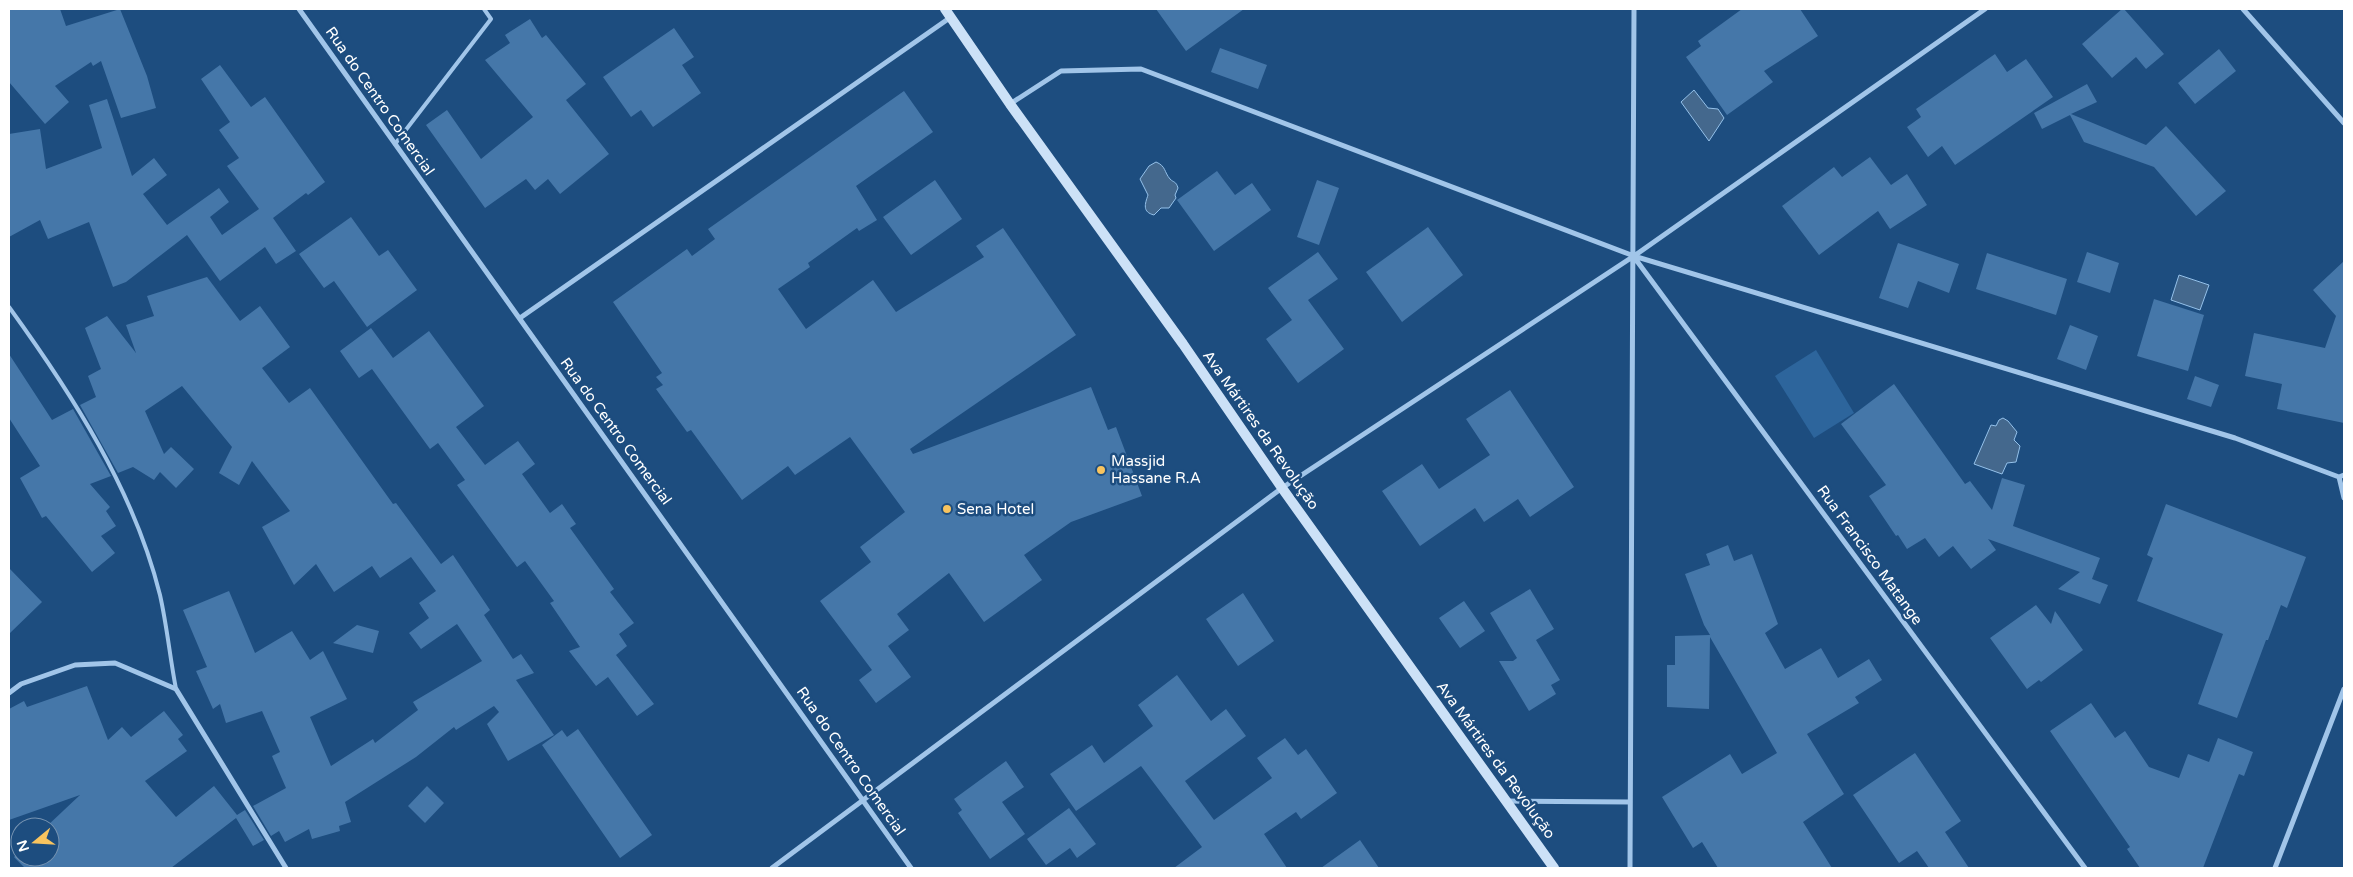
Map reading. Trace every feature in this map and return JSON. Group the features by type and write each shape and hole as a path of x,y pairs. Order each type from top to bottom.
{"street":[{"name":"Rua do Centro Comercial","path":"299,9 911,868"},
{"path":"1630,868 1634,9"},
{"path":"772,868 1282,488 1634,256 1985,9"},
{"path":"2243,9 2344,122"},
{"path":"520,318 948,13"},
{"name":"Ava Mártires da Revolução","path":"948,13 1010,104 1183,344 1282,488 1554,868"},
{"path":"1010,104 1061,71 1141,69 1634,256 2235,438 2342,476 2344,498"},
{"name":"Rua Francisco Matange","path":"1634,256 2085,868"},
{"path":"9,693 21,684 75,665 115,663 176,689 286,868"},
{"path":"2275,868 2344,689"},
{"path":"1507,801 1630,802"}],"lane":[{"path":"395,144 491,19 484,9"},
{"path":"9,307 48,361 118,482 138,530 160,595 176,689"}],"shaded area":[{"path":"1694,90 1708,108 1718,109 1724,118 1709,141 1681,102"},
{"path":"1156,162 1163,167 1178,188 1175,195 1176,198 1169,208 1161,208 1154,215 1146,210 1145,204 1148,195 1140,179 1149,166"},
{"path":"2179,275 2209,285 2200,310 2171,300"},
{"path":"1816,350 1854,413 1814,438 1775,376"},
{"path":"2003,418 2017,432 2014,440 2020,446 2016,462 2007,463 2002,474 1974,464 1991,425 1996,426 1999,420"}],"building":[{"path":"9,9 60,9 66,26 120,9 147,76 156,108 121,118 101,61 93,66 91,62 55,86 69,102 45,124 9,82"},
{"path":"1156,9 1244,9 1186,51"},
{"path":"1742,9 1800,9 1818,36 1764,71 1773,82 1727,115 1686,57 1701,46 1698,41"},
{"path":"2122,9 2164,54 2146,69 2136,57 2112,78 2082,44"},
{"path":"530,19 542,38 546,35 586,84 566,100 609,154 560,194 548,179 535,190 526,179 485,208 426,125 447,110 481,159 533,117 485,60 510,43 505,35"},
{"path":"674,28 694,57 682,65 701,93 653,127 641,110 631,117 603,77"},
{"path":"1220,48 1267,65 1258,89 1211,72"},
{"path":"2219,49 2236,71 2195,104 2178,83"},
{"path":"1995,54 2007,72 2026,59 2053,97 1955,165 1942,146 1928,157 1907,127 1921,117 1916,109"},
{"path":"220,65 251,107 265,97 325,182 308,195 306,193 273,218 296,251 276,264 265,247 220,281 187,235 126,282 113,287 89,222 48,239 40,220 9,237 9,134 40,129 46,169 102,148 89,105 107,99 132,176 154,158 167,175 143,194 167,225 219,188 229,202 210,217 222,235 259,209 227,166 239,158 219,130 230,122 201,79"},
{"path":"2087,84 2097,102 2071,114 2146,145 2166,126 2226,191 2196,216 2154,167 2084,142 2070,115 2042,129 2034,113"},
{"path":"904,91 933,132 856,186 877,220 859,231 857,228 808,263 810,267 778,289 806,329 873,280 896,312 984,257 976,246 1003,228 1076,335 910,449 913,454 1091,387 1108,430 1116,427 1142,496 1071,522 1024,555 1042,580 984,622 949,573 897,614 909,630 888,646 911,677 876,703 859,680 872,670 820,601 871,562 860,547 905,512 850,437 795,475 788,466 742,500 691,430 687,432 656,389 663,385 656,377 662,373 613,302 687,249 692,256 715,239 708,229"},
{"path":"1870,157 1891,185 1907,174 1927,205 1890,229 1878,211 1819,255 1782,206 1834,167 1842,177"},
{"path":"1217,171 1235,195 1252,183 1271,210 1214,251 1177,200"},
{"path":"935,180 962,219 911,255 883,217"},
{"path":"1317,180 1339,188 1319,245 1297,237"},
{"path":"351,217 379,256 388,250 417,290 367,327 334,281 324,288 299,254"},
{"path":"1428,227 1463,275 1402,322 1366,272"},
{"path":"1898,243 1959,264 1949,293 1918,281 1908,308 1879,298"},
{"path":"1318,252 1338,279 1308,300 1344,349 1298,383 1266,339 1292,320 1268,288"},
{"path":"2087,252 2119,263 2110,293 2077,282"},
{"path":"1987,253 2067,279 2056,315 1976,289"},
{"path":"2344,261 2344,423 2277,409 2282,384 2245,376 2254,333 2325,348 2336,316 2313,290"},
{"path":"207,277 240,321 260,306 290,347 262,368 289,403 310,388 393,504 396,503 441,564 453,555 490,610 484,615 513,659 521,654 534,673 516,680 554,735 508,761 487,724 499,712 494,706 456,730 454,727 416,757 345,802 351,822 339,826 340,831 312,839 309,829 285,842 279,831 271,836 253,806 286,788 272,756 280,752 262,711 226,723 220,704 213,709 196,671 207,667 183,610 229,591 255,653 292,631 310,660 323,651 347,699 310,717 331,766 373,739 375,743 418,710 413,702 482,661 457,624 421,649 409,633 429,618 419,603 436,591 411,557 380,578 372,566 334,592 316,564 294,585 262,527 290,511 252,461 239,485 219,473 232,447 182,386 145,411 164,454 171,447 194,469 176,488 160,472 154,480 133,467 118,473 80,405 96,397 88,376 101,369 85,328 107,316 136,353 126,325 154,316 147,296"},
{"path":"2154,299 2204,315 2188,371 2137,356"},
{"path":"2070,325 2098,336 2086,370 2057,359"},
{"path":"371,328 393,358 429,331 484,406 456,427 485,465 518,441 535,464 522,474 550,513 562,504 576,524 570,528 614,589 610,592 634,623 619,634 627,646 616,655 654,704 637,716 608,677 596,686 569,651 580,647 550,603 554,601 525,561 517,567 457,485 465,480 438,443 430,449 372,369 359,378 340,351"},
{"path":"9,354 52,420 73,409 111,476 90,484 110,507 106,511 116,526 101,536 115,553 92,572 46,516 42,518 20,478 40,466 9,418"},
{"path":"2195,376 2219,385 2211,407 2187,399"},
{"path":"1894,384 1965,484 1970,481 1992,510 2002,478 2025,485 2013,526 2100,558 2092,579 2108,585 2100,604 2058,589 2080,572 1988,539 1996,550 1971,569 1953,546 1939,557 1925,538 1907,549 1869,496 1886,485 1841,424"},
{"path":"1510,390 1574,487 1530,517 1518,499 1484,522 1475,508 1420,546 1382,491 1422,464 1439,489 1490,455 1466,419"},
{"path":"2166,504 2306,557 2287,608 2281,605 2268,640 2266,640 2237,718 2198,704 2223,634 2137,601 2153,558 2147,555"},
{"path":"1728,545 1734,561 1752,554 1778,624 1765,633 1785,669 1821,648 1838,678 1869,659 1882,680 1855,697 1859,703 1807,734 1844,794 1803,822 1832,868 1718,868 1702,842 1693,848 1662,797 1730,754 1742,774 1777,753 1710,637 1709,709 1667,707 1667,665 1675,665 1675,636 1710,635 1704,625 1685,574 1710,565 1706,554"},
{"path":"9,568 42,602 9,634"},
{"path":"1530,589 1554,629 1536,640 1560,680 1551,685 1556,694 1529,711 1499,661 1513,661 1517,658 1490,613"},
{"path":"1243,593 1274,641 1238,666 1206,619"},
{"path":"1464,601 1485,631 1460,648 1439,618"},
{"path":"2036,605 2051,624 2055,611 2083,650 2041,682 2039,680 2027,689 1990,638"},
{"path":"357,625 379,631 373,653 333,643"},
{"path":"1177,675 1211,721 1226,709 1246,736 1185,781 1214,820 1272,778 1257,758 1285,738 1298,755 1306,749 1337,793 1301,819 1296,812 1264,834 1287,868 1174,868 1202,847 1141,766 1076,811 1050,774 1092,745 1104,763 1153,726 1138,705"},
{"path":"87,686 108,740 122,727 131,737 164,711 183,735 178,739 187,751 145,781 176,817 214,786 237,815 245,810 264,840 253,846 236,818 171,868 25,868 60,867 60,817 57,817 80,795 18,817 10,817 9,820 9,709 24,701 27,707"},
{"path":"2091,703 2115,738 2125,731 2149,767 2179,778 2188,754 2209,762 2218,738 2253,752 2244,776 2239,774 2203,868 2140,868 2127,849 2130,847 2050,731"},
{"path":"578,729 652,835 620,858 542,745 562,730 567,737"},
{"path":"1915,753 1961,821 1945,832 1969,868 1929,868 1917,851 1899,863 1853,795"},
{"path":"1006,761 1024,787 1002,802 1025,834 990,859 958,813 962,810 954,799"},
{"path":"427,786 444,803 425,823 408,806"},
{"path":"1069,808 1096,844 1077,858 1070,848 1046,865 1027,839"},
{"path":"1360,840 1379,868 1321,868"}],"place":[{"name":"Massjid Hassane R.A","path":"1101,470"},
{"name":"Sena Hotel","path":"947,509"}]}
